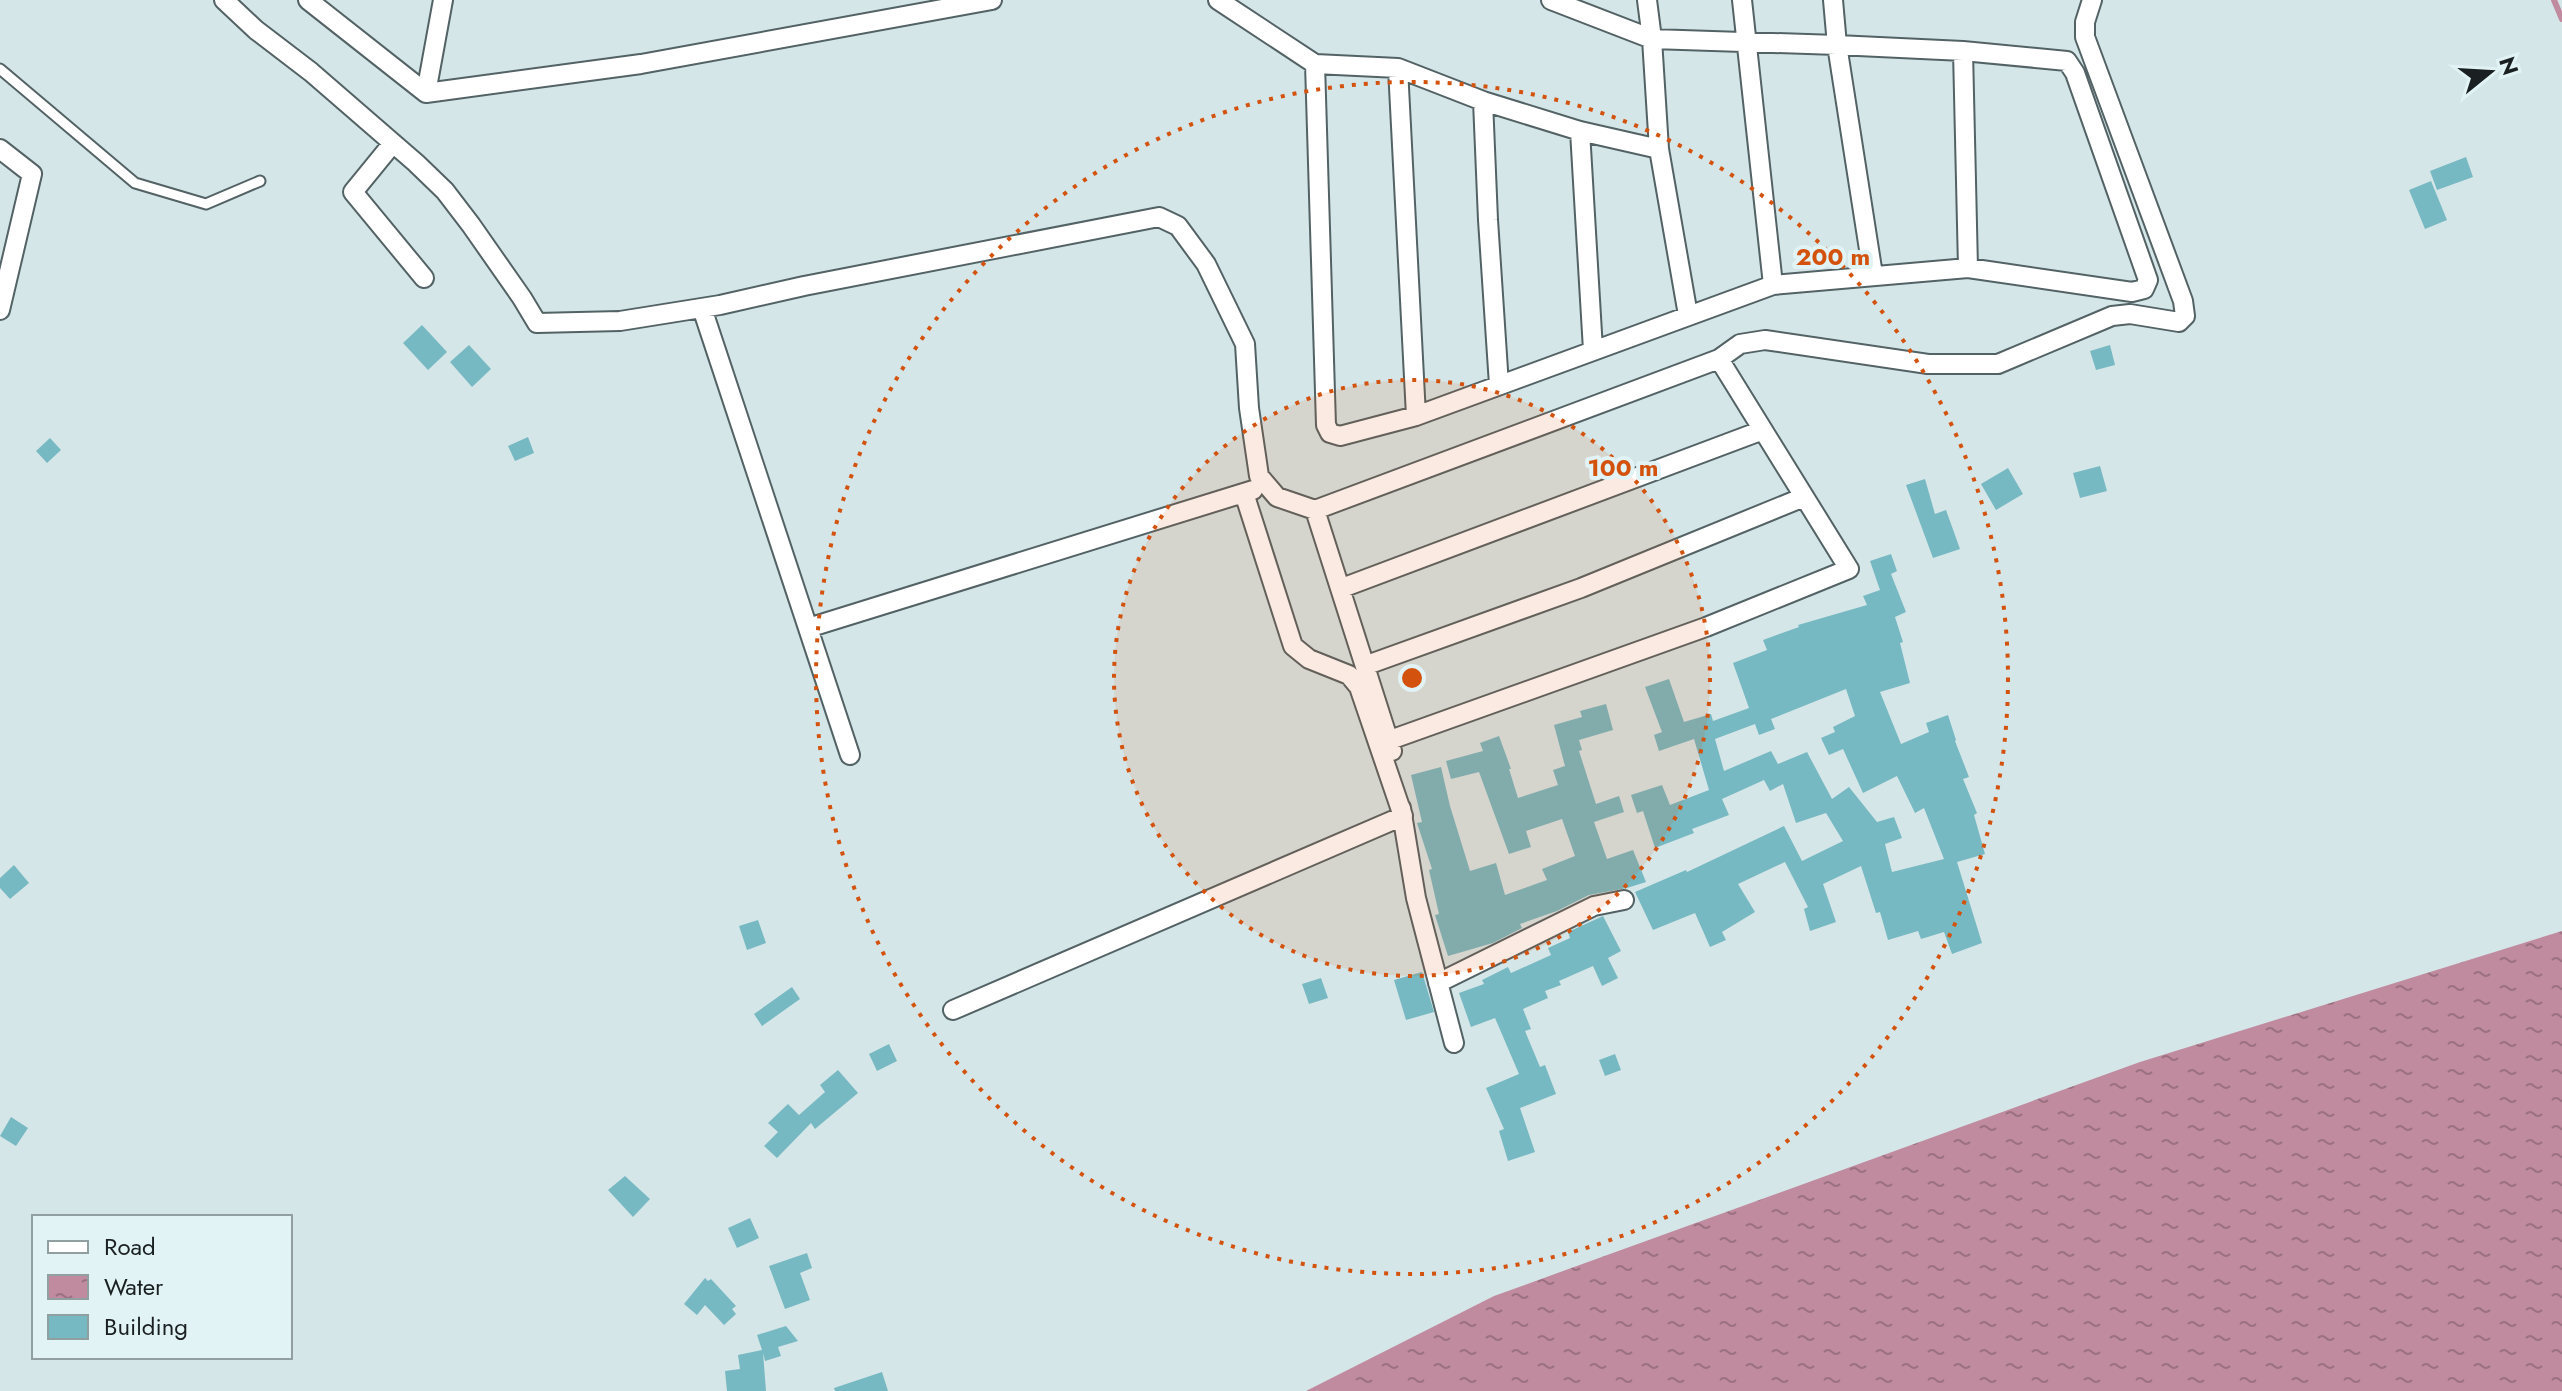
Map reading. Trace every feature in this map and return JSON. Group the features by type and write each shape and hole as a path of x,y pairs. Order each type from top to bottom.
{"street":[{"path":"224,0 416,163 454,202 537,323 620,321 702,308 1159,217 1178,226 1206,264 1245,344 1249,408 1259,476 1277,497 1315,510 1719,359 1740,344 1765,340 1928,364 1998,364 2112,316 2130,314 2179,322 2185,316 2183,301 2085,37 2085,22 2092,0"},
{"path":"308,0 426,93 641,64 992,0"},
{"path":"426,93 443,0"},
{"path":"1315,64 1326,425 1330,433 1340,436 1416,416 1773,285 1968,268 2132,292 2144,289 2148,280 2075,73 2067,61 1963,51 1652,39 1551,0"},
{"path":"1647,0 1659,149 1688,315"},
{"path":"1742,0 1773,285"},
{"path":"1833,0 1837,45 1873,275"},
{"path":"1227,3 1315,64 1398,68 1483,101 1580,131 1659,149"},
{"path":"1963,51 1968,268"},
{"path":"1398,68 1416,416"},
{"path":"1483,101 1499,385"},
{"path":"1580,131 1593,350"},
{"path":"393,143 353,192 424,278"},
{"path":"0,149 32,174 0,310"},
{"path":"702,308 850,755"},
{"path":"1390,740 1706,627 1849,569 1719,359"},
{"path":"1342,588 1763,430"},
{"path":"808,628 1267,486"},
{"path":"1244,493 1293,646 1309,659 1349,675 1359,687 1403,816"},
{"path":"1367,665 1581,588 1804,497"},
{"path":"1315,510 1390,740 1416,898 1454,1043"},
{"path":"953,1010 1403,816"},
{"path":"1438,983 1594,906 1624,900"}],"lane":[{"path":"0,69 135,183 206,204 260,181"}],"water":[{"path":"2562,931 2562,1391 1306,1391 1494,1296 2140,1062"}],"building":[{"path":"2466,157 2473,177 2437,190 2430,171"},
{"path":"2431,181 2447,220 2425,229 2409,190"},
{"path":"422,325 447,352 428,370 403,343"},
{"path":"469,345 491,369 472,387 450,362"},
{"path":"2110,345 2115,365 2096,370 2090,351"},
{"path":"528,437 534,453 515,461 508,446"},
{"path":"50,438 61,450 47,463 36,451"},
{"path":"2100,466 2107,491 2080,498 2073,473"},
{"path":"2008,468 2023,494 1996,510 1981,484"},
{"path":"1925,479 1935,514 1946,510 1960,549 1933,558 1906,485"},
{"path":"1891,554 1897,571 1891,574 1906,612 1895,617 1910,683 1880,692 1901,744 1929,732 1926,723 1948,715 1969,777 1963,779 1977,813 1974,815 1985,854 1957,862 1982,943 1952,954 1944,932 1921,939 1918,931 1888,940 1861,866 1823,884 1836,922 1810,931 1804,909 1808,907 1785,862 1738,884 1755,912 1722,932 1726,940 1710,947 1695,913 1653,930 1635,892 1687,872 1784,826 1802,861 1843,841 1826,813 1796,823 1783,784 1770,791 1764,780 1722,799 1729,815 1655,848 1643,811 1637,813 1631,795 1662,785 1670,805 1709,790 1694,739 1659,751 1654,735 1662,732 1645,687 1669,679 1684,722 1711,714 1713,721 1749,708 1733,663 1767,650 1763,640 1798,625 1867,605 1863,596 1880,590 1870,561","holes":["1846,689 1855,716 1833,727 1835,732 1821,738 1829,755 1843,749 1863,793 1897,776 1915,813 1924,808 1944,859 1892,872 1885,844 1902,838 1894,817 1877,822 1849,787 1832,799 1807,752 1778,764 1771,751 1724,771 1715,739 1755,724 1759,735 1775,729 1771,719"]},
{"path":"1606,704 1613,730 1579,740 1582,750 1579,751 1596,804 1619,796 1624,812 1594,822 1607,859 1633,850 1646,882 1589,895 1520,924 1522,928 1493,943 1448,956 1435,915 1439,914 1429,870 1432,869 1417,823 1422,822 1411,775 1441,767 1470,871 1496,863 1505,895 1547,880 1542,869 1575,856 1562,819 1526,831 1531,847 1509,854 1479,772 1451,779 1446,761 1483,751 1480,743 1499,736 1518,798 1558,785 1553,770 1565,766 1554,725 1582,717 1580,711"},
{"path":"14,865 29,883 10,899 0,888 0,878"},
{"path":"1603,916 1621,951 1608,958 1618,978 1602,986 1593,966 1559,981 1561,985 1545,991 1548,998 1523,1009 1531,1029 1525,1031 1540,1067 1545,1065 1556,1094 1520,1108 1535,1152 1508,1161 1499,1131 1504,1129 1486,1088 1519,1074 1495,1018 1471,1027 1459,993 1484,984 1482,980 1508,967 1511,973 1551,955 1548,948 1570,938 1568,932"},
{"path":"758,920 766,943 747,950 739,926"},
{"path":"1422,972 1434,1012 1406,1020 1394,980"},
{"path":"1321,978 1328,998 1309,1004 1302,984"},
{"path":"792,987 800,999 762,1026 754,1014"},
{"path":"889,1044 897,1061 877,1071 869,1054"},
{"path":"1615,1054 1621,1070 1605,1076 1599,1060"},
{"path":"838,1070 858,1093 815,1129 811,1123 777,1158 764,1146 778,1132 768,1123 788,1104 799,1115 825,1092 820,1085"},
{"path":"11,1117 28,1128 16,1146 0,1136"},
{"path":"625,1176 650,1199 633,1217 608,1190"},
{"path":"750,1218 759,1238 737,1248 728,1228"},
{"path":"807,1253 812,1268 800,1273 810,1300 785,1309 769,1266"},
{"path":"705,1278 708,1281 711,1279 736,1306 732,1309 736,1314 724,1325 705,1305 697,1315 684,1304"},
{"path":"786,1326 798,1341 778,1347 781,1356 765,1361 763,1353 766,1391 727,1391 725,1371 740,1369 738,1355 762,1350 757,1335"},
{"path":"882,1372 888,1391 835,1391 834,1388"}],"waterway":[{"path":"2554,0 2562,19"}]}
